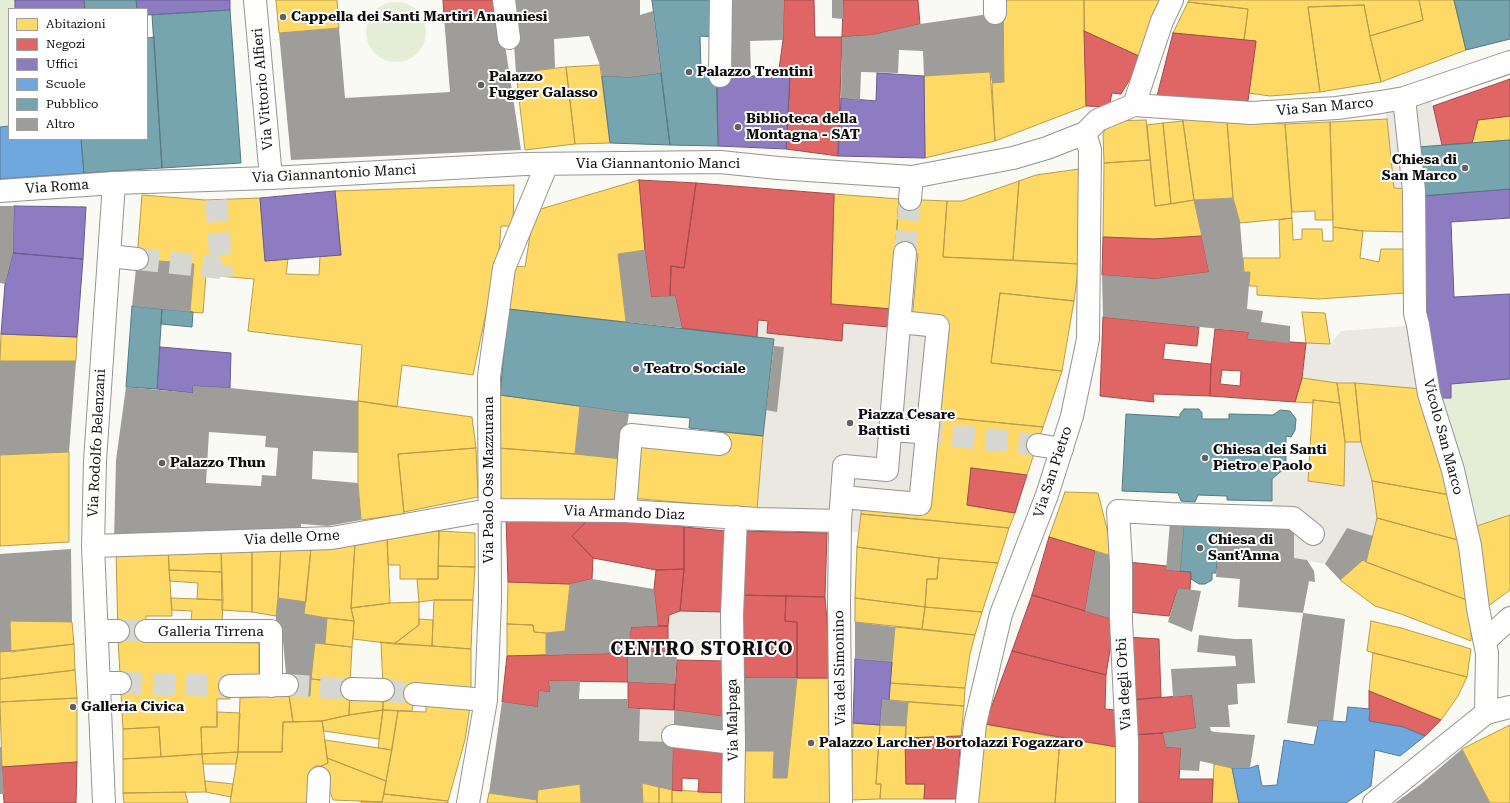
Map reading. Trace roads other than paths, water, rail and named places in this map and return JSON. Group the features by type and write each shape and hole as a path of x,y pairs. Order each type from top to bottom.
{"street":[{"name":"Via Vittorio Alfieri","path":"255,0 271,178"},
{"path":"504,0 508,38"},
{"path":"720,76 721,0"},
{"path":"1134,106 1162,22 1172,0"},
{"name":"Via San Marco","path":"1134,106 1251,112 1337,108 1404,98 1510,62"},
{"name":"Vicolo San Marco","path":"1404,98 1414,191 1415,314 1429,394 1452,470 1470,546 1478,609 1485,648 1486,713"},
{"name":"Via Giannantonio Manci","path":"114,183 215,190 271,178 547,164 720,162 778,168 912,177 1013,158 1047,148 1085,133 1098,120 1134,106"},
{"name":"Via San Pietro","path":"967,803 975,724 1001,614 1047,495 1062,449 1072,416 1088,339 1090,150 1085,133"},
{"name":"Via Paolo Oss Mazzurana","path":"468,803 486,700 490,601 489,376 504,268 547,164"},
{"path":"910,199 912,177"},
{"name":"Via Roma","path":"0,191 114,183"},
{"name":"Via Rodolfo Belenzani","path":"104,803 107,631 93,546 95,461 114,183"},
{"path":"840,527 844,466 887,470 905,253"},
{"path":"109,256 137,259"},
{"path":"842,497 920,504 938,326 900,322"},
{"path":"890,430 920,432"},
{"path":"625,511 631,435 720,444"},
{"path":"1038,445 1062,449"},
{"name":"Via Armando Diaz","path":"489,510 625,511 736,517 840,527"},
{"name":"Via delle Orne","path":"93,546 332,538 489,510"},
{"name":"Via degli Orbi","path":"1128,803 1118,511 1293,518 1313,534"},
{"name":"Via Malpaga","path":"733,803 734,743 732,615 736,517"},
{"name":"Via del Simonino","path":"840,527 839,605 841,803"},
{"path":"1485,648 1510,618"},
{"name":"Galleria Tirrena","path":"146,631 271,632 279,686 230,686"},
{"path":"352,689 383,690"},
{"path":"416,694 486,700"},
{"path":"1374,803 1486,713 1510,706"},
{"path":"673,736 734,743"},
{"path":"318,803 319,778"}],"tunnel":[{"path":"905,253 910,199"},
{"path":"216,200 222,277"},
{"path":"137,259 221,268"},
{"path":"920,432 1038,445"},
{"path":"118,631 146,631"},
{"path":"120,683 230,686"},
{"path":"287,685 349,689"},
{"path":"383,690 415,694"}],"place":[{"name":"Cappella dei Santi Martiri Anauniesi","path":"283,17"},
{"name":"Palazzo Trentini","path":"689,72"},
{"name":"Palazzo Fugger Galasso","path":"481,85"},
{"name":"Biblioteca della Montagna - SAT","path":"738,127"},
{"name":"Chiesa di San Marco","path":"1465,168"},
{"name":"Teatro Sociale","path":"636,369"},
{"name":"Piazza Cesare Battisti","path":"850,423"},
{"name":"Chiesa dei Santi Pietro e Paolo","path":"1205,458"},
{"name":"Palazzo Thun","path":"162,463"},
{"name":"Chiesa di Sant'Anna","path":"1200,548"},
{"name":"Galleria Civica","path":"73,707"},
{"name":"Palazzo Larcher Bortolazzi Fogazzaro","path":"811,743"}],"district":[{"name":"CENTRO STORICO","path":"702,650"}]}
